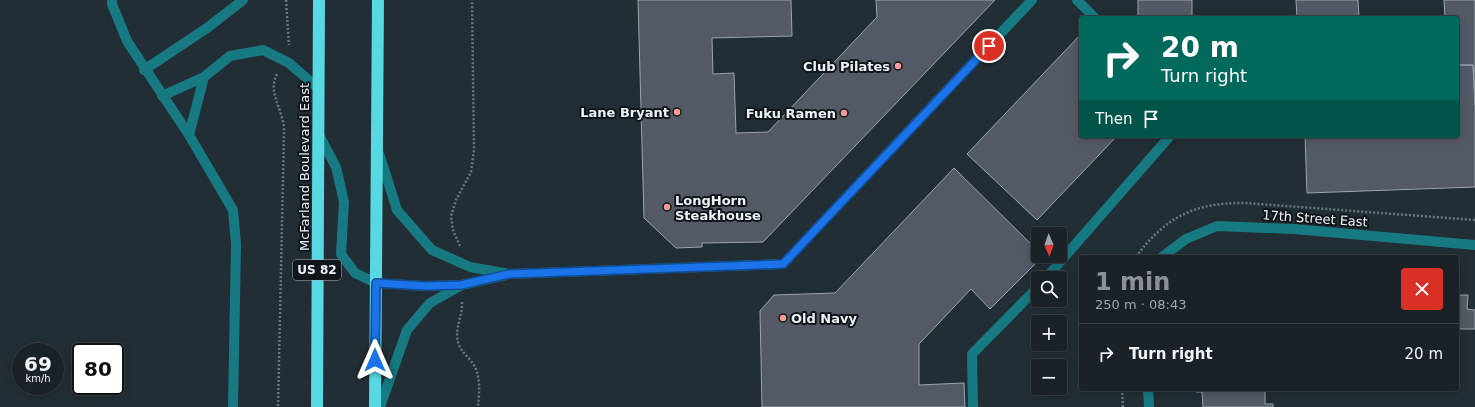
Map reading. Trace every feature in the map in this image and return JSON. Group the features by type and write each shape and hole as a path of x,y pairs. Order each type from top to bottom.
{"highway":[{"name":"McFarland Boulevard East","path":"317,407 319,0"},
{"path":"375,407 378,0"}],"street":[{"path":"112,0 112,4 127,41 144,70 189,135 233,210 236,244 233,407"},
{"path":"144,70 207,28 243,0"},
{"path":"318,133 336,167 344,202 342,254 355,273 376,283 425,286 461,285 509,274 783,264 1032,0"},
{"path":"1077,0 1094,16"},
{"path":"162,96 204,77 230,56 263,50 289,63 318,89"},
{"path":"189,135 204,77"},
{"path":"1052,271 1168,138"},
{"path":"377,147 397,210 432,250 470,267 509,274"},
{"name":"17th Street East","path":"1165,255 1186,238 1217,226 1294,228 1475,245"},
{"path":"380,407 407,330 430,303 461,285"},
{"path":"972,407 972,354 1031,294"},
{"path":"1148,391 1149,407"}],"path":[{"path":"286,0 289,45"},
{"path":"461,263 460,248 453,230 452,216 456,200 471,172 474,150 472,0"},
{"path":"278,73 273,87 282,118 284,134 278,407"},
{"path":"461,285 462,311 458,322 457,333 459,345 475,367 479,380 478,407"},
{"path":"1122,391 1123,407"}],"building":[{"path":"638,0 791,0 792,36 712,38 713,74 734,73 736,133 768,132 877,17 876,0 995,0 763,242 702,243 702,247 676,248 644,218"},
{"path":"1138,0 1192,0 1192,16 1138,16"},
{"path":"1296,0 1358,0 1359,16 1297,16"},
{"path":"1444,0 1475,0 1475,105 1473,65 1459,65 1459,16 1445,16"},
{"path":"1079,36 1079,138 1115,138 1037,220 967,154"},
{"path":"1459,65 1473,65 1475,105 1475,187 1307,193 1305,138 1459,138"},
{"path":"954,168 1031,244 1031,263 1036,263 990,309 971,289 919,344 919,385 964,383 965,407 762,407 760,311 774,295 835,293"},
{"path":"1459,295 1468,295 1467,309 1475,310 1475,329 1459,329"},
{"path":"1265,391 1265,404 1273,404 1273,407 1203,407 1202,392 1196,392"}],"place":[{"name":"Club Pilates","path":"898,66"},
{"name":"Lane Bryant","path":"677,112"},
{"name":"Fuku Ramen","path":"844,113"},
{"name":"LongHorn Steakhouse","path":"667,207"},
{"name":"Old Navy","path":"783,318"}],"route":[{"path":"375,360 376,283 425,286 461,285 509,274 783,264 989,46"}]}
